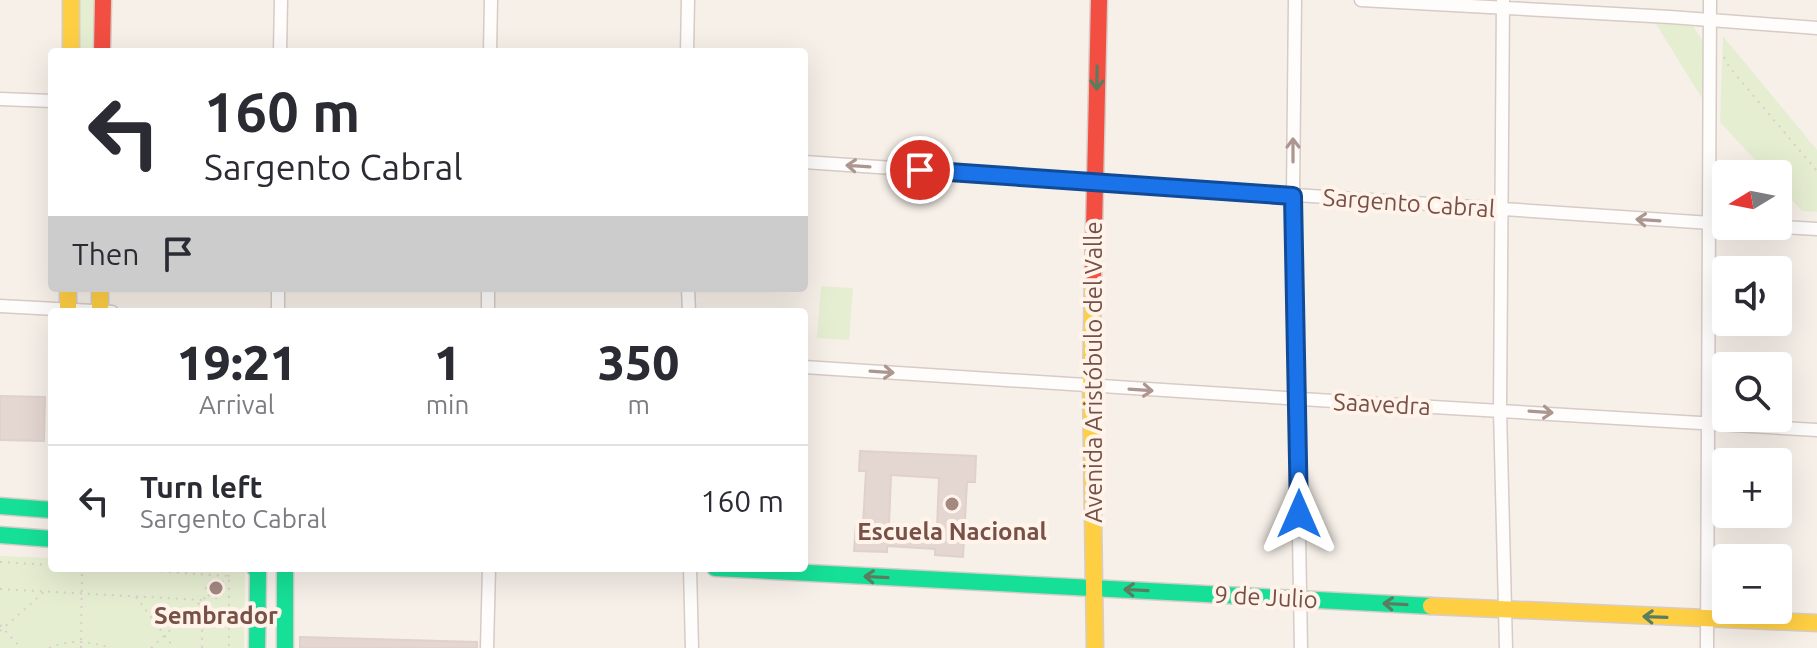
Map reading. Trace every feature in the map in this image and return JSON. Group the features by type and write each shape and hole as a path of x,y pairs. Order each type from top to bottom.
{"street":[{"path":"71,0 71,48"},
{"path":"102,48 103,0"},
{"path":"280,48 281,0"},
{"path":"490,48 491,0"},
{"path":"687,48 688,0"},
{"name":"Avenida Aristóbulo del Valle","path":"1095,648 1091,386 1099,0"},
{"path":"1295,0 1293,196 1301,648"},
{"path":"1361,0 1503,4 1817,28"},
{"path":"1707,648 1710,0"},
{"path":"1503,4 1500,410 1506,648"},
{"path":"0,99 48,101"},
{"name":"Sargento Cabral","path":"808,162 1710,224"},
{"path":"1792,228 1817,229"},
{"path":"0,306 48,309"},
{"name":"Saavedra","path":"808,367 1817,430"},
{"path":"0,506 48,510"},
{"path":"0,535 48,539"},
{"path":"257,572 257,648"},
{"path":"285,572 285,648"},
{"path":"487,648 489,572"},
{"path":"690,572 692,648"},
{"name":"9 de Julio","path":"791,572 1505,610 1817,623"}],"path":[{"path":"1723,56 1817,171"},
{"path":"0,562 48,565"},
{"path":"81,648 82,572"},
{"path":"167,572 229,576"},
{"path":"221,582 233,572"},
{"path":"229,576 229,648"},
{"path":"209,582 221,582 224,590 221,595 214,598 208,595 209,582"},
{"path":"0,589 202,600"},
{"path":"21,648 1,628 45,591"},
{"path":"151,648 208,595"},
{"path":"136,596 174,648"},
{"path":"202,600 202,648"},
{"path":"49,648 81,641 111,648"}],"green space":[{"path":"79,0 95,0 94,48 79,48"},
{"path":"1656,24 1692,25 1703,41 1703,100"},
{"path":"1723,36 1817,150 1817,212 1802,211 1792,200 1792,160 1755,160 1720,122"},
{"path":"821,286 853,288 849,340 817,338"},
{"path":"0,556 48,558 48,572 245,572 244,648 0,648"}],"building":[{"path":"0,396 45,397 44,441 0,440"},
{"name":"Escuela Nacional","path":"860,451 976,456 975,482 967,482 963,557 935,555 935,549 887,546 887,552 854,551 856,525 863,525 866,471 859,471","holes":["891,475 939,478 937,528 889,525"]},
{"path":"300,637 477,642 477,648 300,648"}],"traffic: fast":[{"path":"0,506 48,510"},
{"path":"0,535 48,539"},
{"path":"257,572 257,648"},
{"path":"285,572 285,648"},
{"path":"790,572 1431,606"}],"traffic: slow":[{"path":"71,0 71,48"},
{"path":"1093,275 1091,386 1095,648"},
{"path":"68,292 68,308"},
{"path":"100,292 100,308"},
{"path":"1431,606 1817,623"}],"traffic: jam":[{"path":"102,48 103,0"},
{"path":"1093,275 1099,0"}],"place":[{"name":"Escuela Nacional","path":"952,504"},
{"name":"Sembrador","path":"216,588"}],"route":[{"path":"920,170 1293,196 1299,514"}]}
